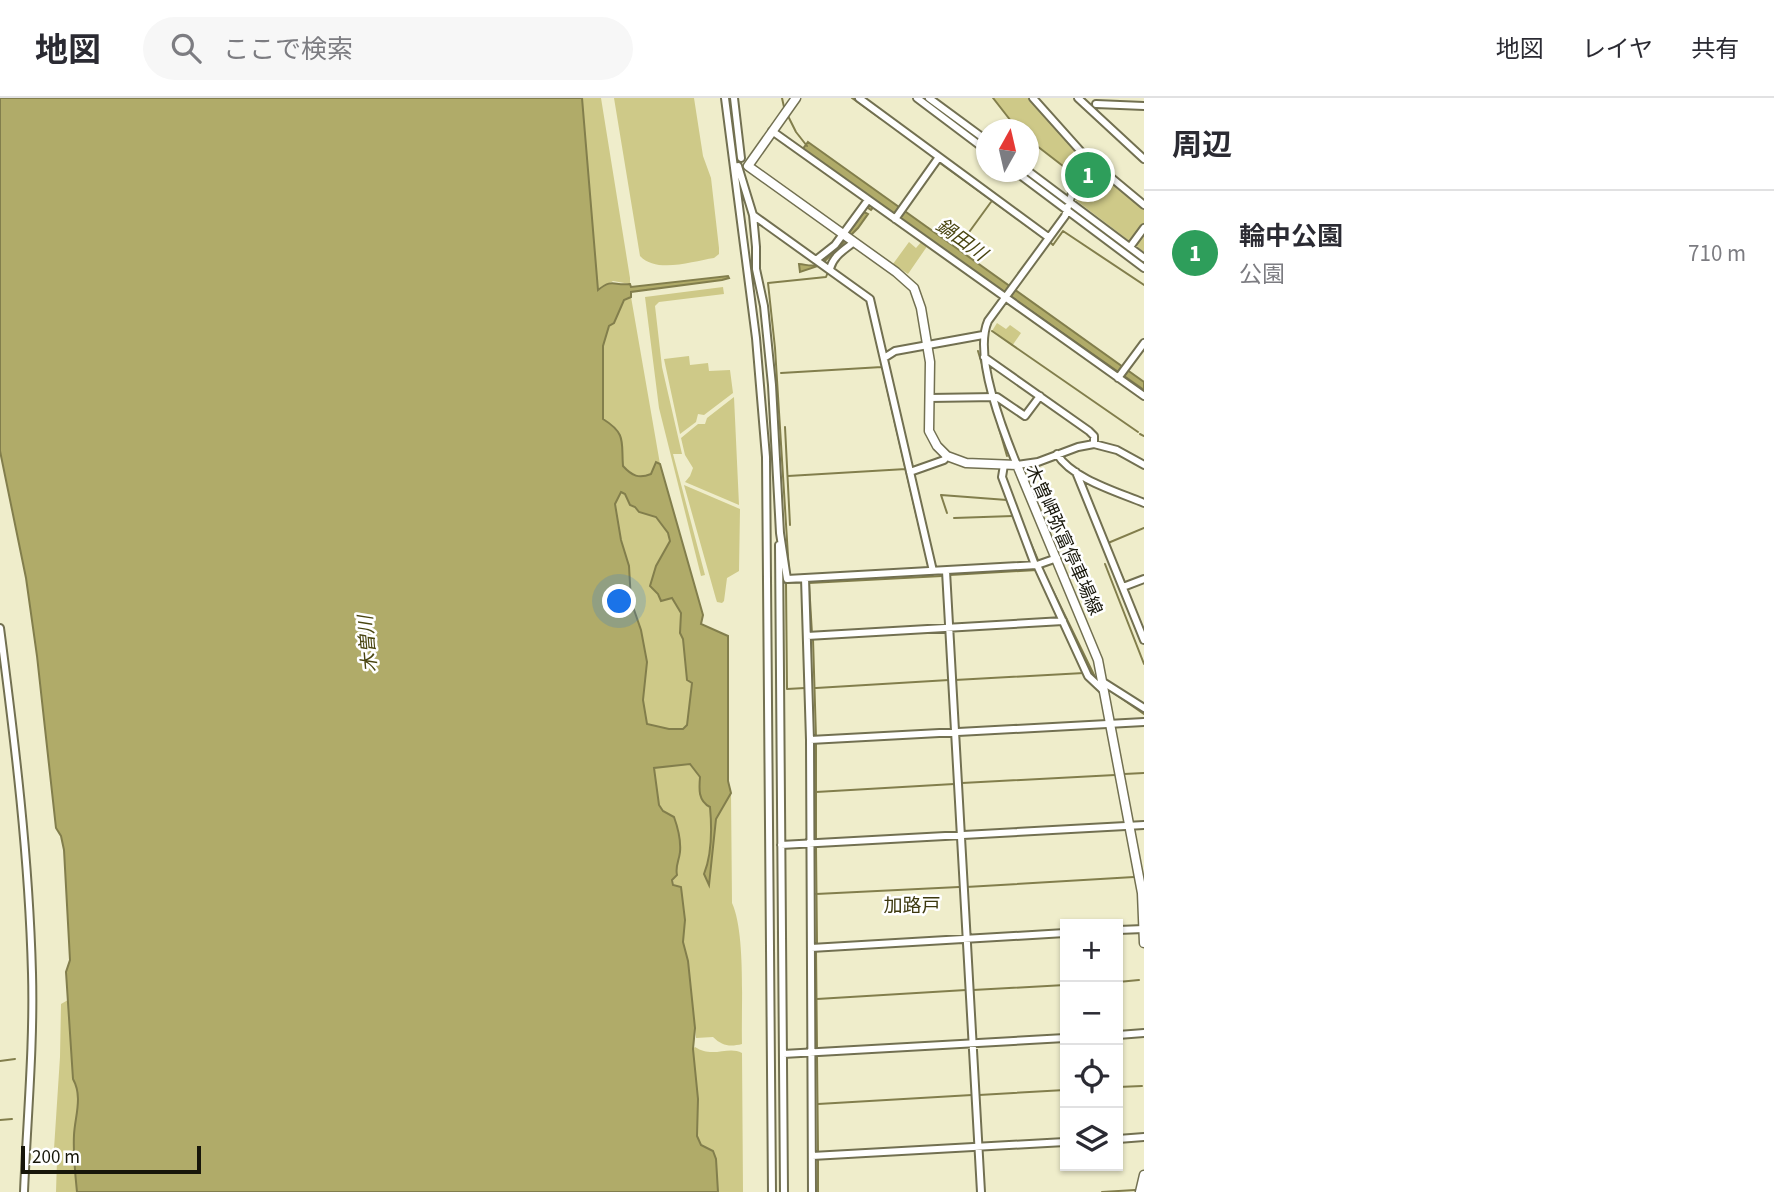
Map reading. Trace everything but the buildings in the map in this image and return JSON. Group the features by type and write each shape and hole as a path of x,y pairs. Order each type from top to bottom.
{"main road":[{"path":"793,102 748,166 914,288 929,345 929,431 937,446 947,456"},
{"name":"木曽岬弥富停車場線","path":"947,456 965,463 1017,465 1096,652 1142,893 1144,943"},
{"path":"1140,1192 1144,1175"}],"street":[{"path":"725,98 734,151 756,338 765,457 772,1192"},
{"path":"734,98 741,158"},
{"path":"859,98 1048,237"},
{"path":"917,98 976,142"},
{"path":"929,98 976,133"},
{"path":"1033,98 1084,155 1144,205"},
{"path":"1078,98 1144,159"},
{"path":"1095,114 1096,101 1144,106"},
{"path":"772,131 1144,396"},
{"path":"734,151 748,166"},
{"path":"734,151 753,215 756,269 764,306 772,385 779,533 783,1192"},
{"path":"1084,155 1065,216 988,321 983,335 984,356 994,397 1017,465 1094,444 1117,450 1144,465"},
{"path":"895,218 940,157"},
{"path":"1039,180 1144,268"},
{"path":"1032,182 1144,258"},
{"path":"823,264 832,261 838,254 869,201"},
{"path":"753,215 870,299 933,571"},
{"path":"1130,247 1144,228"},
{"path":"823,264 830,250 848,237"},
{"path":"884,358 895,351 983,335"},
{"path":"1119,377 1144,343"},
{"path":"984,356 1090,431 1094,436 1094,444"},
{"path":"929,398 994,397 1025,416 1040,396"},
{"path":"1057,454 1062,462 1076,472 1144,503"},
{"path":"910,471 944,460 947,456"},
{"path":"1004,465 1002,477 1036,565 1088,676 1144,708"},
{"path":"1076,472 1144,640"},
{"path":"779,533 787,579 1036,565 1057,558"},
{"path":"946,571 981,1192"},
{"path":"805,578 810,740 812,1192"},
{"path":"1123,587 1144,579"},
{"path":"807,636 1063,621"},
{"path":"0,628 30,903 32,1011 24,1192"},
{"path":"810,740 1144,722"},
{"path":"781,845 1144,825"},
{"path":"1123,930 1144,929"},
{"path":"811,948 1060,933"},
{"path":"1123,1035 1144,1033"},
{"path":"783,1054 1060,1038"},
{"path":"1123,1139 1144,1137"},
{"path":"812,1156 1060,1142"}],"shaded area":[{"path":"582,98 601,98 630,278 630,284 613,281 598,290"},
{"path":"614,98 694,98 703,156 711,178 719,248 719,254 714,258 665,265 647,261 640,256"},
{"path":"993,98 1030,98 1087,161 1144,209 1144,252 1069,195 1076,176 1039,147 1039,119 1010,119"},
{"path":"922,241 928,245 908,274 893,264 909,242 916,248"},
{"path":"723,287 724,294 659,302 655,306 662,367 682,454 673,454 705,575 701,576 659,408 645,297"},
{"path":"631,297 660,464 703,615 701,624 722,633 698,730 648,733 603,464 604,305"},
{"path":"997,323 1006,329 1010,325 1021,333 1012,346 992,331"},
{"path":"689,356 690,365 708,363 709,371 730,370 733,393 704,415 698,414 696,422 680,434 664,359"},
{"path":"734,397 739,505 685,482 693,468 685,455 681,438 698,424 705,424 707,418"},
{"path":"684,485 740,509 739,571 727,578 722,603 716,599"},
{"path":"679,755 728,781 731,793 732,903 739,933 742,972 742,1044 738,1045 723,1044 713,1037 696,1038 688,961 683,948 653,762"},
{"path":"68,1000 73,1079 78,1100 74,1142 77,1192 56,1192 57,1160 54,1149 61,1004"},
{"path":"695,1047 708,1052 731,1050 742,1053 743,1192 714,1192 697,1136"}],"water":[{"name":"木曽川","path":"0,98 582,98 598,290 610,283 630,284 631,287 729,278 631,292 631,297 624,300 614,323 609,326 603,346 603,419 619,434 623,466 633,474 643,476 651,474 656,462 660,464 703,615 701,624 728,636 728,781 731,793 716,819 709,885 704,874 711,841 710,807 701,798 700,777 690,764 654,768 659,805 663,811 674,817 680,839 677,875 672,880 673,885 681,887 685,920 683,942 688,961 695,1028 693,1049 698,1099 697,1136 701,1145 713,1151 716,1159 718,1192 77,1192 74,1142 78,1093 73,1079 66,972 70,960 64,850 56,828 26,578 0,451","holes":["621,492 625,494 630,505 639,512 656,517 668,533 670,541 656,566 650,586 661,601 672,598 681,613 680,633 687,680 692,683 687,725 683,729 647,724 643,700 647,662 641,630 631,601 629,566 615,504"]},
{"path":"808,142 1144,382 1144,390 877,203 871,210 868,208 873,200 802,150"},
{"path":"864,212 868,214 858,228 821,265 800,272 799,264 816,265 829,256"},
{"path":"1038,560 1095,677 1100,683 1144,710 1144,714 1094,679"}],"waterway":[{"name":"鍋田川","path":"782,98 784,107"},
{"path":"852,98 881,119"},
{"path":"993,98 1009,119"},
{"name":"鍋田川","path":"788,116 807,146"},
{"path":"1039,148 1072,173"},
{"path":"940,163 1042,237"},
{"path":"959,246 991,202"},
{"path":"1051,243 1053,245 1063,231 1144,285"},
{"path":"789,572 775,348 768,283 826,277 828,272"},
{"path":"867,300 870,312"},
{"path":"871,317 893,415"},
{"path":"992,331 1138,432"},
{"path":"978,351 984,371"},
{"path":"781,373 882,367"},
{"path":"894,419 917,518"},
{"path":"998,425 1007,456"},
{"path":"785,427 790,525"},
{"path":"1140,434 1144,436"},
{"path":"788,476 906,469"},
{"path":"947,513 941,495 1007,500"},
{"path":"954,518 1013,516"},
{"path":"918,522 928,562"},
{"path":"1109,545 1108,543 1144,528"},
{"path":"1025,530 1038,560"},
{"path":"1113,556 1125,583"},
{"path":"1105,564 1144,664"},
{"path":"950,575 1037,570"},
{"path":"812,634 809,583 942,576"},
{"path":"801,582 786,583 787,689 805,688"},
{"path":"1127,589 1133,605"},
{"path":"813,639 816,738"},
{"path":"955,680 1084,673"},
{"path":"816,688 949,680"},
{"path":"816,743 816,842"},
{"path":"1124,774 1144,773"},
{"path":"962,783 1115,775"},
{"path":"816,792 954,784"},
{"path":"816,847 817,945"},
{"path":"966,887 1134,877"},
{"path":"816,894 959,887"},
{"path":"816,950 817,1049"},
{"path":"1123,982 1139,980"},
{"path":"973,990 1060,985"},
{"path":"817,999 966,990"},
{"path":"817,1055 818,1152"},
{"path":"0,1061 15,1059"},
{"path":"1123,1087 1142,1086"},
{"path":"979,1095 1060,1090"},
{"path":"818,1104 972,1095"},
{"path":"0,1120 12,1119"},
{"path":"818,1159 818,1192"},
{"path":"1102,1192 1135,1190"}],"place":[{"name":"輪中公園","path":"1088,175"}],"district":[{"name":"加路戸","path":"912,905"}]}
